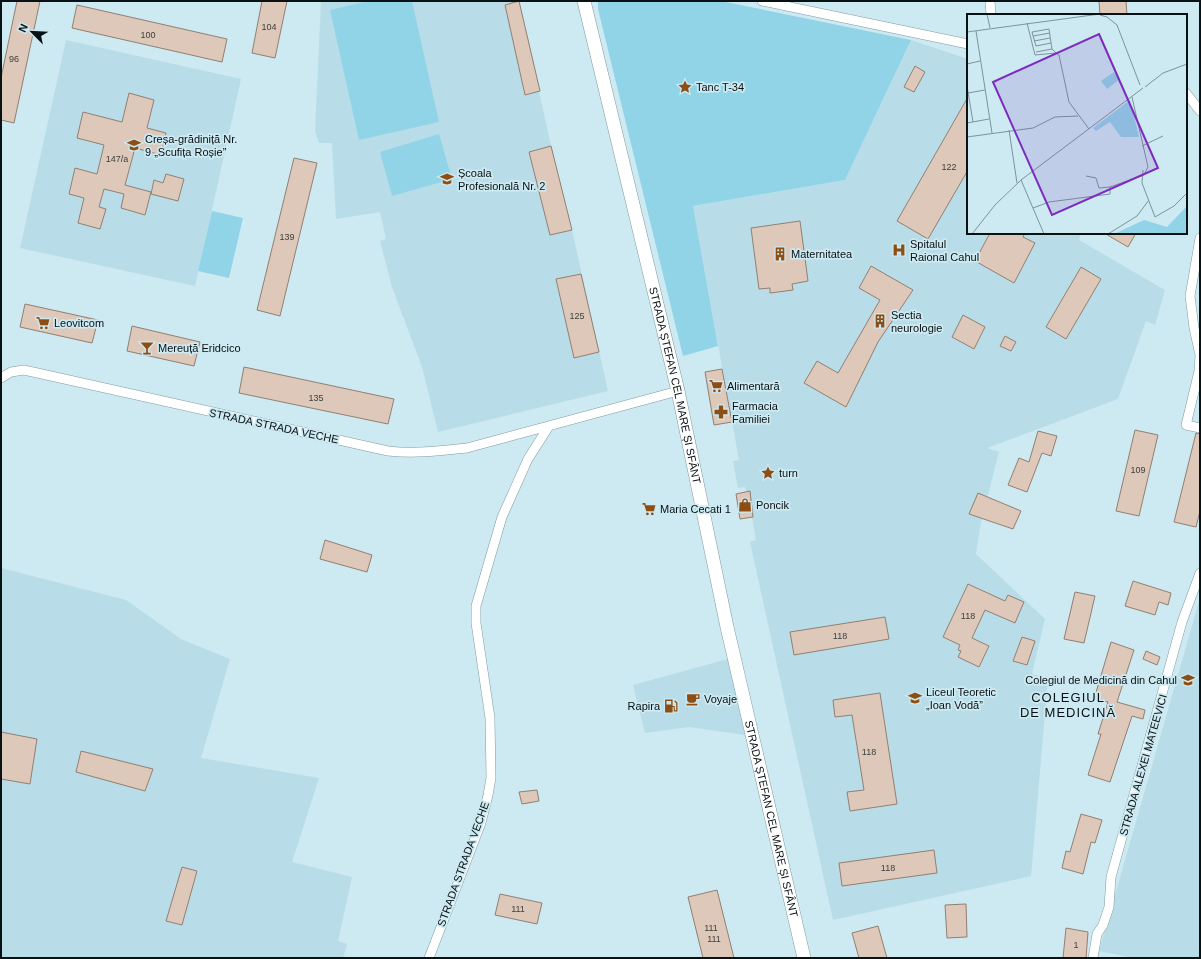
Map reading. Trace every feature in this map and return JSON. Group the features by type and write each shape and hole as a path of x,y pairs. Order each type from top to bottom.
{"main road":[{"name":"STRADA ȘTEFAN CEL MARE ȘI SFÂNT","path":"584,1 678,391 727,627 804,958"}],"street":[{"path":"762,1 967,44"},
{"path":"990,1 991,14"},
{"path":"1187,94 1200,111"},
{"path":"1200,238 1190,296 1200,355 1199,371 1186,425 1200,428"},
{"name":"STRADA STRADA VECHE","path":"1,378 10,372 24,370 388,451 405,453 437,452 467,448 678,391"},
{"name":"STRADA STRADA VECHE","path":"429,958 481,823 489,789 490,718 476,623 476,606 502,517 528,459 549,426"},
{"name":"STRADA ALEXEI MATEEVICI","path":"1092,958 1097,934 1103,925 1109,907 1111,877 1182,622 1200,573"}],"shaded area":[{"name":"Școala Profesională Nr. 2","path":"321,1 519,1 608,391 438,432 422,367 392,287 380,241 386,239 380,212 336,219 332,143 319,143 315,131"},
{"path":"368,1 412,1 439,122 359,140 330,10"},
{"path":"598,1 721,1 911,40 845,180 693,206 718,346 683,356 598,9"},
{"name":"Creșa-grădiniță Nr. 9 „Scufița Roșie”","path":"66,40 241,79 195,286 20,248"},
{"path":"911,40 967,59 967,234 1081,234 1079,240 1165,290 1155,325 1146,321 1118,399 987,448 999,452 981,522 976,554 1045,619 1032,674 1048,678 1031,876 833,920 750,542 756,540 750,505 748,505 745,487 738,488 733,461 739,460 693,206 845,180"},
{"path":"439,134 452,179 392,196 380,152"},
{"path":"212,211 243,218 229,278 198,271"},
{"path":"1,568 126,600 181,639 230,659 201,758 319,778 292,862 352,877 338,941 347,944 343,958 1,958"},
{"path":"1200,598 1200,958 1133,958 1099,951"},
{"path":"728,659 745,735 689,727 645,733 633,685"}],"building":[{"path":"17,1 40,1 14,123 1,120 1,78"},
{"path":"262,1 287,1 275,58 252,53"},
{"path":"519,1 540,91 525,95 505,5"},
{"path":"1099,1 1126,1 1127,14 1100,14"},
{"path":"77,5 227,39 222,62 72,28"},
{"path":"915,66 925,72 914,92 904,87"},
{"path":"129,93 154,100 147,128 166,133 161,155 135,148 125,185 151,192 145,215 121,208 124,194 104,189 99,207 106,209 100,229 78,223 84,198 69,194 75,168 97,174 104,145 77,138 83,112 122,122"},
{"path":"967,99 967,172 928,239 897,221"},
{"path":"551,146 572,230 550,235 529,152"},
{"path":"294,158 317,163 280,316 257,310"},
{"path":"166,174 184,179 178,201 151,194 154,180 163,183"},
{"name":"Maternitatea","path":"800,221 808,281 792,284 793,290 770,293 770,288 759,289 751,228"},
{"path":"989,234 1024,234 1023,237 1035,243 1014,283 975,261"},
{"path":"1106,234 1135,234 1128,247"},
{"name":"Sectia neurologie","path":"871,266 913,290 878,342 846,407 804,383 817,361 838,373 880,300 859,288"},
{"path":"1081,267 1101,279 1066,339 1046,327"},
{"path":"581,274 599,352 574,358 556,279"},
{"path":"25,304 98,320 92,343 20,327"},
{"path":"963,315 985,327 974,349 952,337"},
{"path":"132,326 200,342 194,366 127,351"},
{"path":"1005,336 1016,342 1011,351 1000,346"},
{"path":"244,367 394,399 388,424 239,393"},
{"path":"722,369 732,422 714,425 705,372"},
{"path":"1135,430 1158,435 1139,516 1116,511"},
{"path":"1038,431 1057,436 1051,456 1042,453 1027,492 1008,485 1019,458 1029,462"},
{"path":"1196,433 1200,434 1200,511 1196,527 1174,522"},
{"name":"Poncik","path":"750,491 753,517 740,519 736,494"},
{"path":"978,493 1021,511 1013,529 969,514"},
{"path":"325,540 372,555 367,572 320,559"},
{"path":"1133,581 1171,593 1168,605 1159,602 1155,615 1125,606"},
{"path":"968,584 1005,601 1008,595 1024,602 1015,623 985,610 972,638 989,646 979,667 958,657 961,651 958,650 960,645 943,637"},
{"path":"1075,592 1095,596 1084,643 1064,639"},
{"path":"885,617 889,639 794,655 790,632"},
{"path":"1022,637 1035,641 1027,665 1013,661"},
{"path":"1111,642 1134,650 1117,702 1145,710 1143,719 1132,716 1110,782 1088,775 1101,734 1098,734 1108,702 1094,699"},
{"path":"1146,651 1160,657 1157,665 1143,659"},
{"path":"880,693 897,804 850,811 847,792 864,790 852,715 835,717 833,700"},
{"path":"1,732 37,739 30,784 1,779"},
{"path":"81,751 153,769 145,791 76,772"},
{"path":"537,790 539,801 522,804 519,792"},
{"path":"1081,814 1102,820 1095,843 1091,842 1083,874 1062,868 1066,851 1070,852"},
{"path":"934,850 937,873 842,886 839,863"},
{"path":"182,867 197,871 182,925 166,921"},
{"path":"717,890 734,958 703,958 688,897"},
{"path":"500,894 542,903 537,924 495,915"},
{"path":"966,904 967,937 947,938 945,905"},
{"path":"878,926 887,958 859,958 852,933"},
{"path":"1066,928 1088,932 1086,958 1063,958"}],"place":[{"name":"Tanc T-34","path":"685,87"},
{"name":"Creșa-grădiniță Nr. 9 „Scufița Roșie”","path":"134,145"},
{"name":"Școala Profesională Nr. 2","path":"447,179"},
{"name":"Spitalul Raional Cahul","path":"899,250"},
{"name":"Maternitatea","path":"780,254"},
{"name":"Sectia neurologie","path":"880,321"},
{"name":"Leovitcom","path":"43,323"},
{"name":"Mereuță Eridcico","path":"147,348"},
{"name":"Alimentară","path":"716,386"},
{"name":"Farmacia Familiei","path":"721,412"},
{"name":"turn","path":"768,473"},
{"name":"Poncik","path":"745,505"},
{"name":"Maria Cecati 1","path":"649,509"},
{"name":"Colegiul de Medicină din Cahul","path":"1188,680"},
{"name":"Liceul Teoretic „Ioan Vodă”","path":"915,698"},
{"name":"Voyaje","path":"693,699"},
{"name":"Rapira","path":"671,706"}],"district":[{"name":"COLEGIUL DE MEDICINĂ","path":"1068,704"}]}
